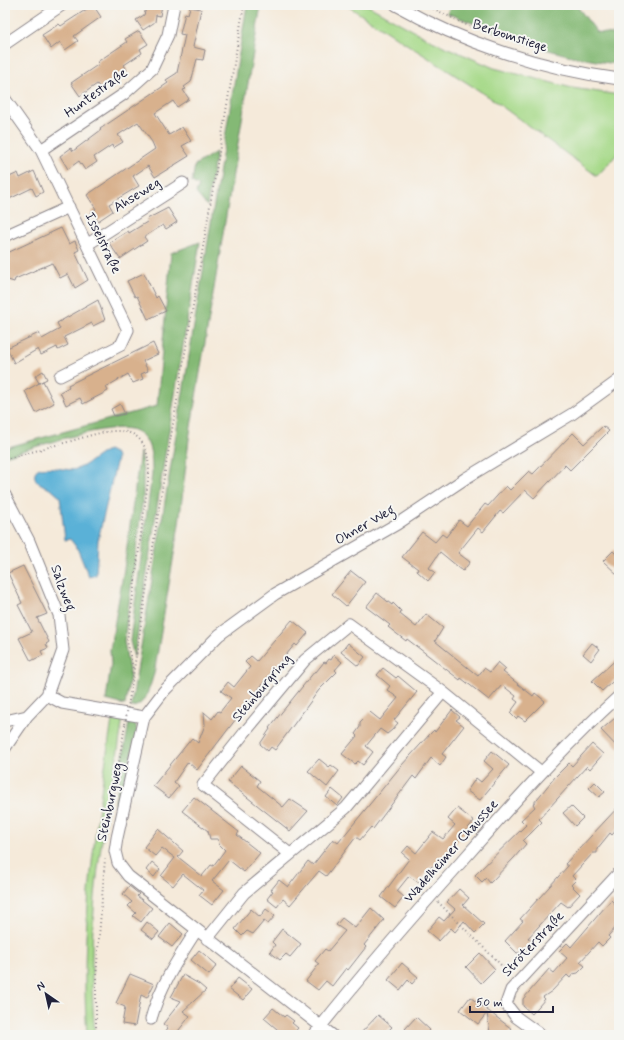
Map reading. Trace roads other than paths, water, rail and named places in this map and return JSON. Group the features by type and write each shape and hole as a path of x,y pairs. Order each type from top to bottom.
{"street":[{"path":"5,44 62,5"},
{"name":"Huntestraße","path":"40,150 124,94 152,69 168,35 174,5"},
{"name":"Berbomstiege","path":"396,5 445,30 517,56 594,76 619,79"},
{"name":"Isselstraße","path":"5,99 40,150 88,244 128,330 121,345 60,376"},
{"name":"Ahseweg","path":"88,244 183,184"},
{"path":"5,236 69,207"},
{"name":"Ohner Weg","path":"144,716 164,691 219,635 275,594 397,524 466,478 572,414 619,380"},
{"name":"Salzweg","path":"5,495 29,541 59,615 63,650 47,695"},
{"name":"Steinburgring","path":"290,854 203,785 245,732 306,660 349,624 443,692 541,772"},
{"path":"207,939 244,893 346,808 443,692"},
{"path":"5,748 27,716 47,695 62,703 144,716"},
{"name":"Wadelheimer Chaussee","path":"314,1035 431,896 541,772 619,696"},
{"path":"5,721 27,716"},
{"name":"Steinburgweg","path":"144,716 115,851 118,863 125,873 196,931 332,1035"},
{"name":"Ströterstraße","path":"540,1035 516,1017 506,1004 511,990 619,873"},
{"path":"151,1019 156,1000 165,982 196,931"}],"water":[{"path":"108,450 116,454 117,459 98,540 96,575 89,577 77,548 70,539 65,540 60,497 36,481 35,474 37,470 42,468 76,469"}]}
